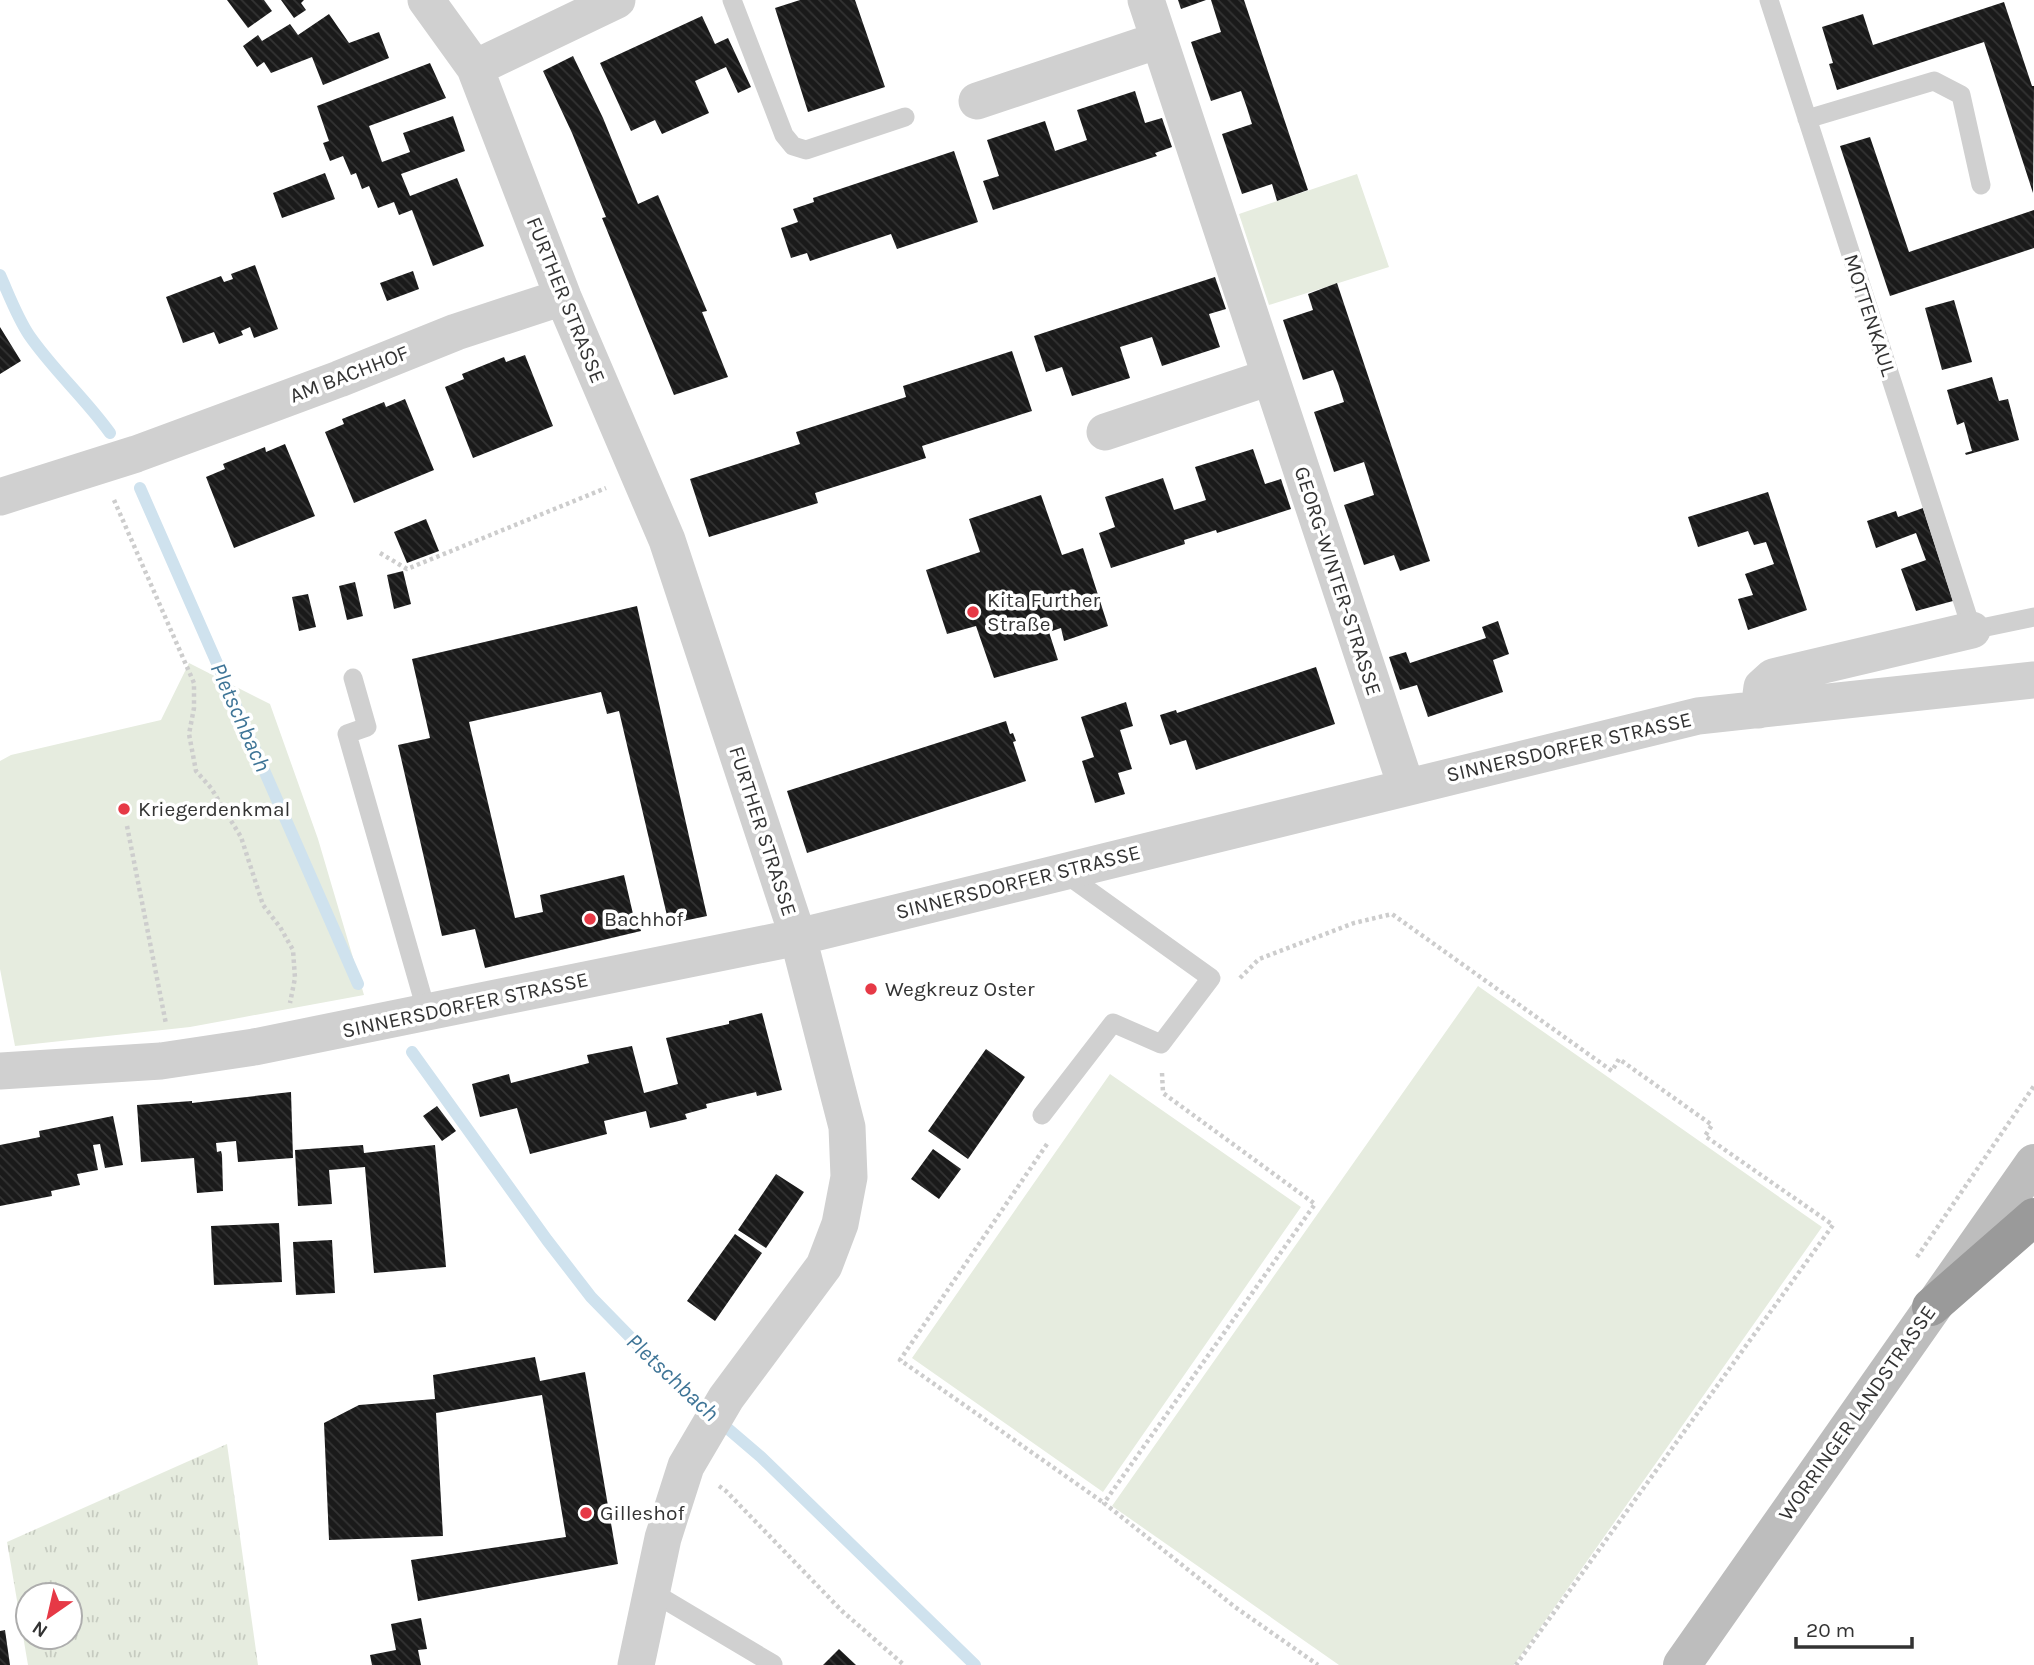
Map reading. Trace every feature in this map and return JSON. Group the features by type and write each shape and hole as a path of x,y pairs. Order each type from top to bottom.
{"highway":[{"path":"1931,1307 2034,1217"}],"main road":[{"name":"WORRINGER LANDSTRASSE","path":"1682,1665 2034,1163"}],"street":[{"name":"FURTHER STRASSE","path":"426,0 475,68 563,297 667,540 798,937 846,1127 849,1177 840,1224 824,1266 726,1398 693,1452 663,1538 636,1665"},
{"path":"475,68 617,0"},
{"name":"GEORG-WINTER-STRASSE","path":"1146,0 1406,786"},
{"path":"977,101 1159,40"},
{"name":"AM BACHHOF","path":"0,497 136,454 339,379 456,332 563,297"},
{"path":"1105,432 1270,377"},
{"path":"1759,710 1762,687 1773,677 1972,630"},
{"name":"SINNERSDORFER STRASSE","path":"0,1072 161,1061 282,1042 798,937 1698,716 2034,680"}],"lane":[{"path":"732,0 783,135 793,146 806,150 905,117"},
{"name":"MOTTENKAUL","path":"1769,0 1972,630"},
{"path":"1807,119 1934,81 1961,95 1981,185"},
{"path":"1972,630 2034,617"},
{"path":"354,678 367,727 347,734 427,1013"},
{"path":"1042,1115 1113,1023 1160,1044 1211,978 1062,871"},
{"path":"652,1592 773,1664"}],"path":[{"path":"99,466 194,683 194,708 189,734 196,771 211,788 241,837 263,905 293,950 295,978 282,1042"},
{"path":"380,553 407,569 639,475"},
{"path":"127,826 162,1001"},
{"path":"1211,978 1238,979 1259,959 1354,923 1392,914 1612,1071 1619,1059 1630,1066 1712,1125 1705,1136 1833,1225 1517,1665"},
{"path":"1104,1503 1315,1205 1163,1093 1160,1044"},
{"path":"1042,1115 1052,1136 900,1360 1104,1503 1235,1607 1318,1665"},
{"path":"693,1452 726,1491 842,1611 904,1665"}],"green space":[{"path":"1357,174 1389,267 1269,305 1239,214"},
{"path":"189,663 270,704 318,839 364,995 190,1027 15,1046 0,969 0,761 11,755 161,720"},
{"path":"1478,986 1822,1227 1514,1665 1339,1665 1112,1506"},
{"path":"1110,1074 1301,1207 1103,1492 912,1358"},
{"path":"227,1444 258,1665 28,1665 26,1651 84,1651 84,1581 14,1583 7,1542"}],"building":[{"path":"227,0 264,0 272,11 248,28"},
{"path":"281,0 304,0 301,3 306,10 294,18"},
{"path":"800,0 855,0 885,87 808,112 775,8"},
{"path":"1178,0 1206,0 1181,9"},
{"path":"1211,0 1244,0 1308,190 1277,201 1272,184 1242,194 1222,134 1252,124 1247,108 1241,91 1211,101 1191,42 1221,32"},
{"path":"2004,2 2034,86 2033,193 1984,42 1837,90 1829,64 1833,63 1822,27 1863,14 1873,45"},
{"path":"329,14 349,43 379,32 389,58 323,85 312,57 271,73 264,62 257,67 243,46 258,35 262,41 290,24 298,35"},
{"path":"702,16 715,44 728,38 751,87 738,93 726,67 695,81 709,113 662,134 655,120 631,131 600,63"},
{"path":"573,56 603,118 638,204 658,195 707,311 702,312 728,377 674,395 602,218 606,217 543,71"},
{"path":"430,63 446,98 369,126 382,162 410,152 403,133 453,116 465,151 401,174 410,196 457,178 484,246 433,266 412,210 399,215 394,202 378,208 369,186 362,189 356,173 351,175 343,156 330,161 323,143 329,141 317,106"},
{"path":"1135,91 1145,123 1162,118 1172,147 1155,153 1157,156 993,210 983,181 999,176 987,140 1045,121 1055,151 1087,140 1077,110"},
{"path":"1870,137 1909,252 2034,210 2034,248 1890,296 1840,146"},
{"path":"954,151 978,222 897,249 891,234 810,261 807,253 791,258 781,228 798,222 793,209 814,202 813,198"},
{"path":"325,173 335,199 282,218 273,193"},
{"path":"255,265 278,329 254,338 250,327 241,331 243,335 219,344 214,332 183,343 166,297 221,276 224,282 233,279 231,274"},
{"path":"413,271 419,289 387,301 380,283"},
{"path":"1215,277 1226,309 1209,314 1220,347 1162,366 1152,337 1120,347 1130,378 1072,396 1062,367 1046,372 1034,336"},
{"path":"1337,283 1430,561 1400,571 1394,555 1364,565 1344,505 1374,495 1364,462 1334,472 1314,412 1344,402 1339,386 1333,370 1303,380 1283,320 1313,310 1308,294"},
{"path":"1954,300 1972,362 1942,370 1925,308"},
{"path":"0,327 21,361 0,374"},
{"path":"1012,351 1032,411 922,446 926,458 815,493 818,503 709,537 690,479 800,444 796,432 906,397 903,386"},
{"path":"525,355 553,426 473,458 445,387 464,379 462,374 504,357 506,362"},
{"path":"1992,377 1999,401 2008,399 2019,440 1966,455 1965,453 1972,451 1964,422 1957,425 1947,390"},
{"path":"405,399 434,470 354,503 325,432 344,424 342,419 384,402 386,407"},
{"path":"285,444 315,516 234,548 206,477 225,469 223,464 265,447 266,452"},
{"path":"1253,449 1265,484 1281,479 1291,509 1217,533 1216,530 1184,540 1185,544 1111,568 1099,533 1115,527 1105,497 1163,478 1174,510 1206,500 1195,467"},
{"path":"1768,492 1807,610 1748,630 1738,599 1753,595 1745,574 1774,564 1766,542 1754,545 1748,531 1698,547 1688,517"},
{"path":"1041,495 1062,555 1083,548 1108,626 1064,641 1061,628 1049,632 1058,660 994,678 976,626 947,634 926,570 980,552 969,519"},
{"path":"1923,508 1953,601 1916,611 1901,569 1926,560 1916,533 1876,548 1867,521 1896,511 1898,517"},
{"path":"426,519 439,551 407,563 394,532"},
{"path":"403,571 411,604 394,609 387,575"},
{"path":"355,582 363,616 347,620 339,586"},
{"path":"308,594 316,627 299,631 292,597"},
{"path":"637,606 707,916 664,925 663,921 668,920 619,711 607,714 601,692 469,722 515,918 543,912 540,895 624,875 636,927 640,926 641,931 485,968 475,929 442,936 398,745 430,738 412,659"},
{"path":"1498,621 1509,654 1493,660 1503,692 1428,717 1417,685 1400,690 1389,657 1406,652 1410,663 1486,638 1482,627"},
{"path":"1316,667 1335,724 1196,770 1186,740 1170,745 1160,715 1176,710 1177,713"},
{"path":"1126,702 1133,726 1120,730 1132,769 1118,773 1125,794 1095,803 1082,761 1094,757 1081,717"},
{"path":"1006,721 1010,734 1013,733 1016,741 1013,742 1026,781 807,853 787,791"},
{"path":"762,1013 782,1090 757,1096 756,1092 706,1104 707,1108 685,1114 687,1119 650,1128 646,1111 604,1121 607,1134 530,1154 517,1108 480,1117 472,1084 509,1074 511,1083 589,1063 587,1055 632,1046 644,1093 678,1084 666,1038 729,1024 729,1021"},
{"path":"986,1049 1025,1077 968,1159 928,1131"},
{"path":"291,1092 293,1158 238,1162 236,1141 216,1143 217,1152 221,1151 222,1155 223,1191 197,1193 194,1158 141,1162 137,1105 192,1103"},
{"path":"437,1106 456,1131 442,1141 423,1116"},
{"path":"113,1116 123,1165 105,1168 100,1144 93,1145 98,1170 77,1174 80,1185 51,1191 52,1196 0,1206 0,1145 40,1137 39,1131"},
{"path":"363,1145 364,1153 435,1145 446,1267 374,1273 365,1167 329,1170 332,1204 298,1206 295,1150"},
{"path":"933,1149 961,1169 939,1199 911,1179"},
{"path":"776,1174 804,1192 766,1248 738,1230"},
{"path":"279,1223 282,1282 214,1285 211,1226"},
{"path":"735,1234 762,1253 715,1321 687,1301"},
{"path":"332,1240 335,1293 296,1295 293,1242"},
{"path":"535,1357 540,1381 585,1372 618,1564 418,1601 411,1560 566,1537 542,1395 436,1413 443,1536 329,1540 324,1423 359,1405 435,1399 433,1375"},
{"path":"421,1618 427,1649 418,1650 421,1665 372,1665 370,1655 396,1650 391,1624"},
{"path":"5,1630 10,1665 0,1665 0,1631"},
{"path":"839,1649 856,1665 823,1665"}],"waterway":[{"name":"Pletschbach","path":"0,275 29,335 110,433"},
{"name":"Pletschbach","path":"140,488 358,984"},
{"name":"Pletschbach","path":"412,1052 591,1297 678,1386 761,1457 975,1665"}],"place":[{"name":"Kita Further Straße","path":"973,612"},
{"name":"Kriegerdenkmal","path":"124,809"},
{"name":"Bachhof","path":"590,919"},
{"name":"Wegkreuz Oster","path":"871,989"},
{"name":"Gilleshof","path":"586,1513"}]}
